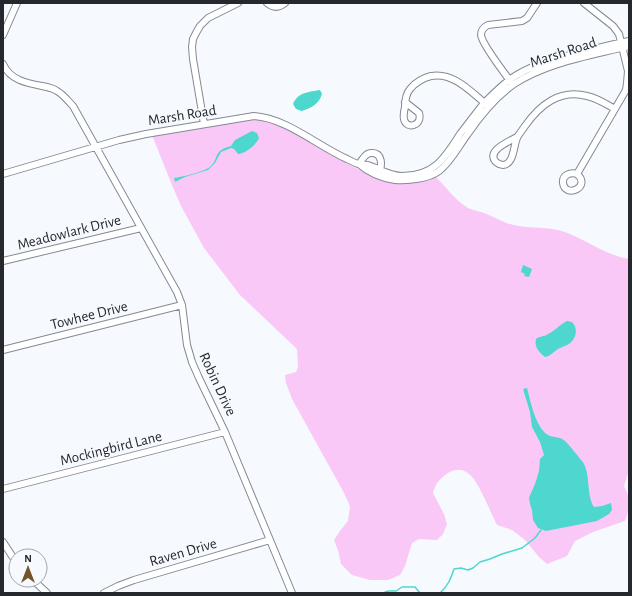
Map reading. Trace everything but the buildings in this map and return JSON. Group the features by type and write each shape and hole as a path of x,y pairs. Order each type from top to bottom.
{"street":[{"path":"3,35 17,3"},
{"path":"204,124 193,59 193,39 200,26 208,18 238,3"},
{"path":"267,3 275,7 284,3"},
{"path":"511,83 485,44 481,35 485,27 488,25 522,21 527,18 536,3"},
{"path":"577,174 626,90 628,71 618,34 613,26 584,3"},
{"name":"Marsh Road","path":"3,174 119,140 254,116 268,118 284,124 332,152 359,164 367,164 379,173 401,176 418,173 433,168 439,163 486,105 511,83 548,67 621,45 629,41"},
{"name":"Marsh Road","path":"621,45 629,46"},
{"name":"Robin Drive","path":"3,64 10,75 25,83 50,87 57,90 73,106 177,292 182,305 187,345 198,378 225,432 292,593"},
{"path":"405,102 408,93 415,84 426,78 446,76 465,87 486,105"},
{"path":"517,137 496,149 494,155 497,163 506,164 510,161 517,137 529,120 545,104 558,97 572,94 587,96 615,108"},
{"path":"359,164 366,155 370,153 375,154 380,158 381,164 379,173"},
{"name":"Meadowlark Drive","path":"3,261 141,228"},
{"name":"Towhee Drive","path":"3,350 182,305"},
{"name":"Mockingbird Lane","path":"3,489 225,432"},
{"name":"Raven Drive","path":"104,593 134,580 270,540"}],"shaded area":[{"path":"258,119 274,123 286,129 364,172 402,183 428,180 435,176 463,205 468,208 485,213 511,224 559,230 573,235 604,251 629,259 629,470 624,486 628,495 629,503 625,521 593,532 575,541 567,556 547,564 525,540 512,530 497,525 475,481 467,472 455,470 440,479 433,493 444,514 447,524 443,534 437,540 419,539 412,543 405,566 400,575 388,580 370,580 352,575 341,564 334,540 348,521 350,506 292,399 286,383 285,375 296,372 298,367 297,349 240,295 204,248 181,206 152,135"}],"water":[{"path":"320,90 322,94 314,105 302,111 296,109 293,104 298,97 304,93"},
{"path":"252,131 257,133 259,138 247,151 238,154 231,148 221,152 215,163 208,170 185,177 175,182 174,178 207,169 213,164 221,150 231,146 235,140"},
{"path":"523,265 532,269 529,277 524,276 525,274 521,272"},
{"path":"567,321 574,324 576,333 574,339 569,344 559,348 545,357 538,349 536,339 545,336"},
{"path":"527,388 533,412 541,428 547,435 563,439 583,462 587,473 590,496 594,507 611,503 612,510 609,514 597,521 546,531 538,528 533,520 529,498 539,471 540,459 544,455 540,442 532,427 530,412 523,389"}],"waterway":[{"path":"440,593 447,585 454,569 461,568 468,570 480,562 522,548 535,538 541,530"},
{"path":"383,593 388,591 396,591 402,587 415,587 420,593"}]}
